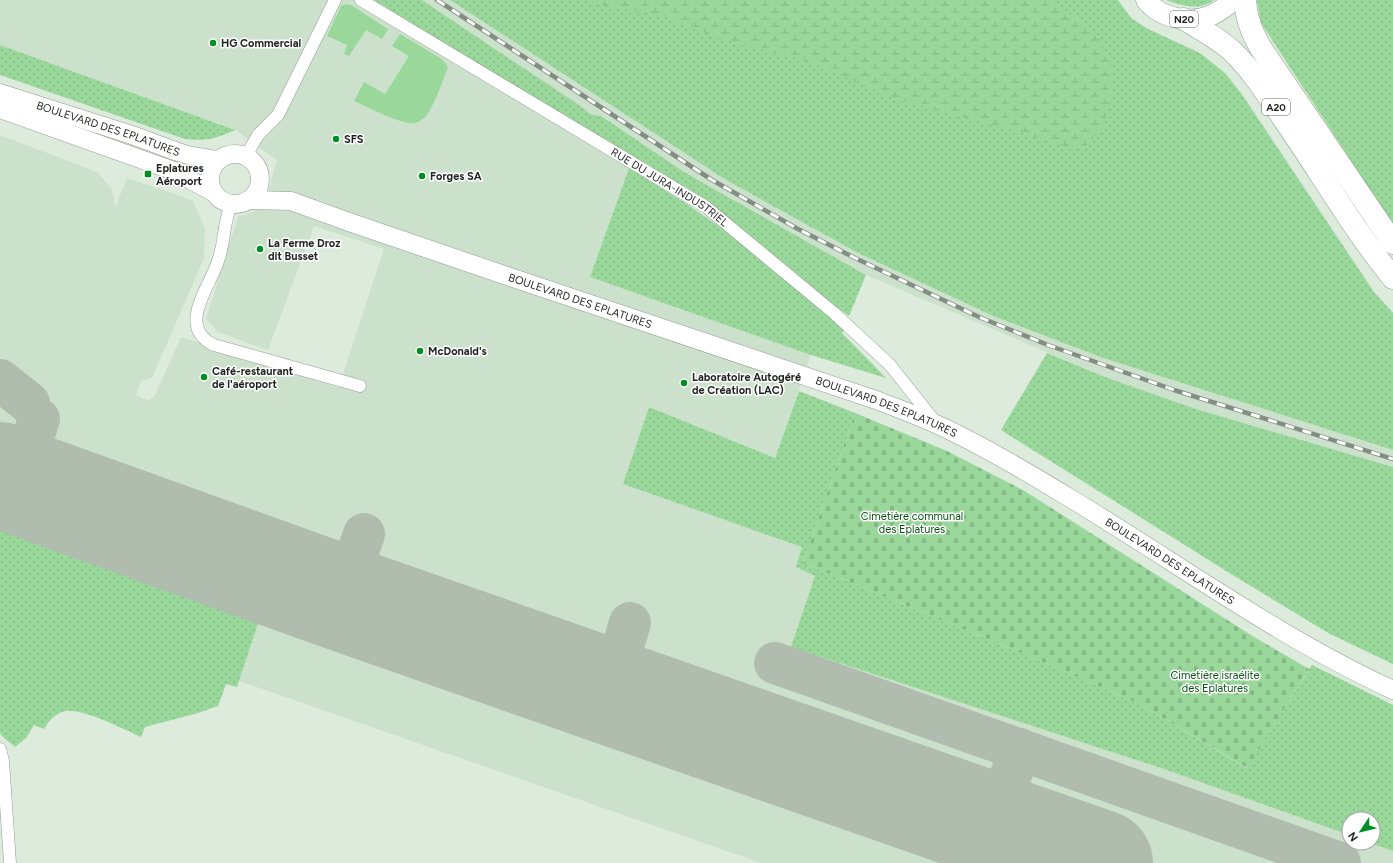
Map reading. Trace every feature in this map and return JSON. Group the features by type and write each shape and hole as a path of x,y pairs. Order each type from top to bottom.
{"highway":[{"name":"A20","path":"1245,0 1246,14 1253,35 1262,50 1393,244"},
{"name":"A20","path":"1184,19 1211,35 1231,50 1260,84 1347,215 1393,278"}],"main road":[{"name":"N20","path":"1146,0 1159,11 1184,19 1199,19 1213,15 1233,0"},
{"name":"BOULEVARD DES EPLATURES","path":"0,93 132,135 175,152 217,160"},
{"name":"BOULEVARD DES EPLATURES","path":"0,109 174,171 213,192"},
{"path":"234,153 246,156 255,164 260,174 258,189 249,200 237,204 224,202 213,192 209,179 210,172 217,160 228,154 234,153"},
{"name":"BOULEVARD DES EPLATURES","path":"260,174 292,201"},
{"name":"BOULEVARD DES EPLATURES","path":"249,200 292,201 510,277 879,401 938,425 986,450 1073,500 1272,626 1341,665 1393,690"}],"street":[{"path":"246,156 258,135 278,115 335,0"},
{"name":"RUE DU JURA-INDUSTRIEL","path":"361,0 706,207 834,313 890,365 938,425"},
{"path":"230,204 218,264 197,310 196,320 199,331 205,341 214,345 360,386"},
{"path":"0,749 3,761 10,863"}],"shaded area":[{"path":"0,0 374,0 633,156 590,277 811,355 775,458 649,407 623,484 803,547 797,567 1161,768 1341,832 1341,851 1381,851 1381,847 1393,851 1393,863 761,863 254,686 0,604 0,135 97,172 111,188 115,208 127,178 193,201 205,228 204,258 152,378 141,381 136,395 147,400 151,399 155,395 181,337 339,388 384,249 314,226 268,350 218,332 206,319 238,217 264,208 277,160 235,130 0,45"},
{"path":"422,0 450,0 726,180 858,253 993,316 1103,358 1393,450 1393,467 1196,409 1105,377 866,275 684,172 601,115 599,117 590,114 491,45"}],"green space":[{"path":"374,0 422,0 582,107 590,114 600,115 684,172 866,275 849,316 705,202"},
{"path":"450,0 1118,0 1131,18 1148,29 1200,53 1225,73 1241,93 1374,292 1393,313 1393,450 1103,358 993,316 858,253 726,180"},
{"path":"582,0 1050,0 1096,33 1111,63 1111,98 1103,128 1082,149 1059,145 1019,132 895,99 813,63 719,38 659,15 614,8"},
{"path":"1166,0 1214,0 1202,5 1184,6"},
{"path":"1257,0 1393,0 1393,225 1261,23"},
{"path":"346,4 351,5 388,29 382,39 366,30 349,56 344,54 347,45 327,36 341,6"},
{"path":"400,34 442,59 448,67 435,101 428,113 423,119 415,123 409,123 393,118 354,101 364,82 385,94 409,56 392,46"},
{"path":"0,45 235,130 211,139 185,139 0,75"},
{"path":"629,168 687,204 731,235 844,329 842,333 886,378 811,355 590,277"},
{"path":"1047,353 1105,377 1196,409 1393,467 1393,664 1330,634 1001,430"},
{"path":"799,391 855,413 803,563 1050,665 1141,705 1246,768 1312,665 1393,705 1393,851 1381,847 1381,811 1341,811 1341,832 1161,768 791,647 815,576 796,567 802,547 623,484 649,407 775,458"},
{"name":"Cimetière communal des Eplatures","path":"855,413 947,451 1023,490 1254,637 1309,669 1247,768 1141,705 1050,665 803,563"},
{"path":"0,518 262,611 237,687 226,684 218,706 145,727 141,737 114,724 92,716 72,711 65,711 55,716 44,729 34,725 26,738 15,747 0,733"}],"taxiway":[{"path":"0,380 29,403"},
{"path":"19,482 39,419"},
{"path":"342,598 364,534"},
{"path":"609,691 630,623"},
{"path":"775,663 1340,863"},
{"path":"993,826 1020,749"}],"runway":[{"path":"0,475 342,598 1100,863"}],"railway":[{"path":"437,0 712,180 798,229 855,258 979,317 1048,345 1174,390 1393,459"}],"place":[{"name":"HG Commercial","path":"213,43"},
{"name":"SFS","path":"336,139"},
{"name":"Eplatures Aéroport","path":"148,174"},
{"name":"Forges SA","path":"422,176"},
{"name":"La Ferme Droz dit Busset","path":"260,249"},
{"name":"McDonald's","path":"420,351"},
{"name":"Café-restaurant de l'aéroport","path":"204,377"},
{"name":"Laboratoire Autogéré de Création (LAC)","path":"684,383"}],"park label":[{"name":"Cimetière israélite des Eplatures","path":"1215,681"}]}
